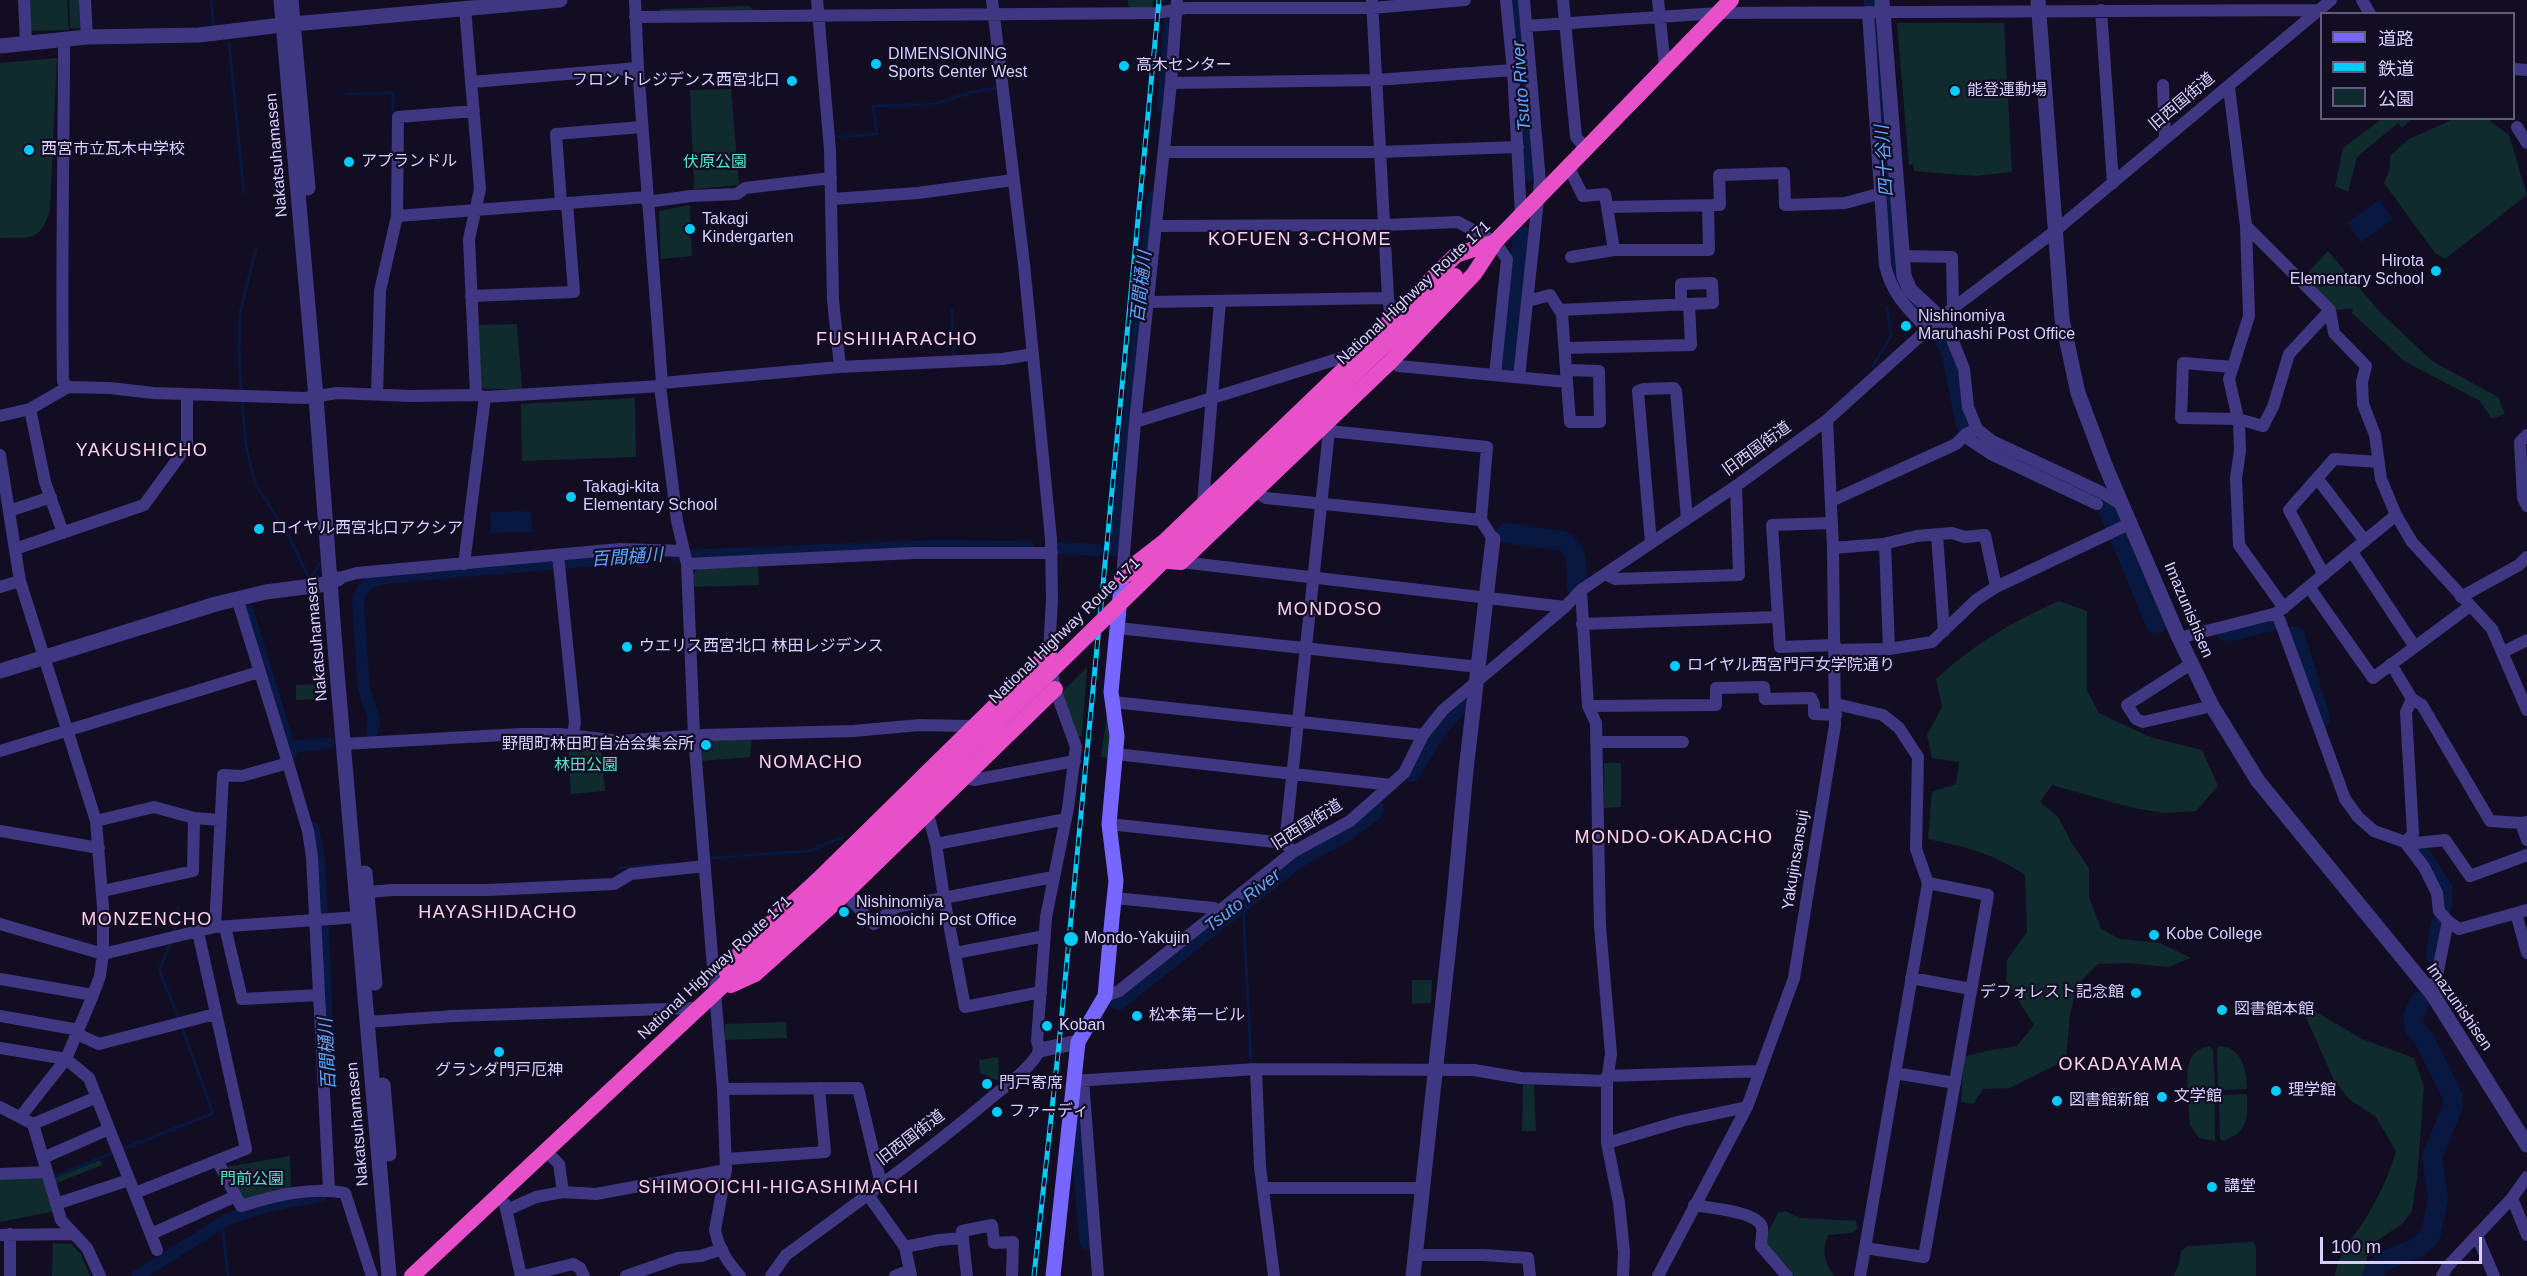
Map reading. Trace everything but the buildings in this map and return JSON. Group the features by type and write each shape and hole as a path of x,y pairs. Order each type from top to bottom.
{"highway":[{"name":"National Highway Route 171","path":"412,1276 845,872 1455,276 1495,242 1731,0"},
{"path":"1122,577 1165,541 1363,351 1395,315 1456,255 1495,242"},
{"path":"1122,577 1155,560 1174,561 1219,525 1325,428 1390,362 1474,274 1495,242"},
{"path":"1165,541 1174,561"},
{"path":"714,993 741,951 818,880 1049,653"},
{"path":"714,993 755,974 994,751 1055,689"}],"main road":[{"path":"1053,1276 1078,1081 1078,1042 1105,996 1116,882 1109,824 1116,754 1116,726 1111,692 1122,577"}],"street":[{"path":"24,0 26,43"},
{"path":"85,0 87,37"},
{"name":"Nakatsuhamasen","path":"280,0 288,24"},
{"name":"Nakatsuhamasen","path":"291,0 288,24 373,1022 398,1276"},
{"path":"0,46 87,37 199,35 460,6 560,0"},
{"path":"636,0 638,68 661,385 677,521 685,557 694,736 723,1089 726,1164 715,1230 716,1239 740,1276"},
{"path":"817,0 831,178 833,295 840,366"},
{"path":"992,0 1033,354 1052,553 1049,653 1055,689 1076,747 1045,936 1037,1041 1040,1050 1078,1042"},
{"path":"635,17 994,15 1176,6 1186,8 1465,0"},
{"path":"1506,0 1513,70 1521,216"},
{"path":"1517,377 1528,301 1539,195 1524,0"},
{"path":"1563,0 1576,137 1585,148"},
{"path":"1658,0 1665,67"},
{"name":"旧西国街道","path":"1105,996 1119,991 1219,913 1289,847 1350,821 1404,773 1424,735 1443,710 1565,607 1581,590 1736,486 1827,420 1940,318 2055,231 2229,87 2312,7 2329,1"},
{"path":"1372,4 1388,298 1390,310 1395,315"},
{"path":"1526,26 1718,13 1944,5 2038,6 2101,10 2254,5 2312,7"},
{"path":"460,6 472,82 480,189 469,239 471,296 480,396 464,564"},
{"path":"1122,577 1135,422 1171,83 1176,6"},
{"name":"Imazunishisen","path":"2038,6 2062,319 2072,368 2085,410 2124,506 2122,527 2212,706 2258,781 2433,995 2527,1145"},
{"path":"1876,9 1885,265 1888,281 1897,297 1927,329"},
{"path":"1876,9 1904,276 1910,290 1940,318 1948,329 1964,369 1970,432 1991,454 2097,504"},
{"path":"2101,10 2113,183"},
{"path":"64,39 64,225 60,305 63,381 68,387"},
{"path":"472,82 638,68"},
{"path":"1171,83 1376,80 1513,70"},
{"path":"2163,85 2165,139"},
{"path":"2229,87 2246,226 2249,316 2229,380 2238,419 2239,545 2281,610 2344,799 2358,817 2374,831 2406,843 2445,840 2470,876 2527,855"},
{"path":"377,394 380,291 397,216 398,117 474,111"},
{"path":"471,296 574,292 556,134 642,127"},
{"path":"2517,127 2527,143"},
{"path":"1164,152 1379,152 1518,147"},
{"path":"1568,166 1583,196 1605,194 1614,250"},
{"path":"1607,207 1720,205 1719,175 1784,173 1785,205 1845,203 1882,193"},
{"path":"397,216 564,203 737,194 745,188 831,178"},
{"path":"832,199 918,193 1014,180"},
{"path":"1571,257 1614,250 1709,250 1708,206"},
{"path":"1157,226 1384,225 1458,222 1495,242 1507,259 1498,375"},
{"path":"2246,226 2330,310 2334,333 2366,366 2362,382 2363,404 2375,435 2381,479 2396,515 2412,542 2492,629 2527,710"},
{"path":"1901,256 1952,257 1953,308"},
{"path":"1390,362 1399,366 1517,377 1567,376 1599,371 1600,422 1570,422 1567,376 1565,348 1562,314 1550,295 1528,301"},
{"path":"1149,302 1388,298"},
{"path":"1219,525 1203,503 1220,301"},
{"path":"1560,310 1685,305 1691,345 1565,348"},
{"path":"2233,367 2183,363 2181,418 2238,419 2263,426 2273,407 2289,354 2330,310"},
{"path":"1135,422 1363,351"},
{"path":"0,416 30,409 68,387 110,387 153,393 187,394 480,396 661,385 840,366 1003,359 1033,354"},
{"path":"1651,543 1638,391 1643,389 1674,388 1677,391 1687,519"},
{"path":"15,549 144,506 187,446 187,394"},
{"path":"30,409 51,497 63,533"},
{"name":"Yakujinsansuji","path":"1658,1276 1747,1107 1794,978 1836,709 1833,548 1827,420"},
{"path":"1109,824 1289,847 1292,774 1321,503 1325,428 1487,447 1481,520 1493,539 1413,1276"},
{"path":"1970,432 2101,492 2124,506"},
{"path":"1831,501 1956,444 1970,432"},
{"path":"2527,435 2520,442 2523,498 2527,506"},
{"path":"0,455 20,581 96,821 103,891 100,976 66,1059 21,1116"},
{"path":"2324,575 2289,510 2334,459 2379,462"},
{"path":"2317,478 2365,541"},
{"path":"1605,574 1615,579 1739,575 1736,486"},
{"path":"1254,491 1266,498 1481,520"},
{"path":"9,511 51,497"},
{"path":"2179,638 2281,610 2396,515"},
{"path":"1832,524 1772,525 1780,647 1889,649 1932,642 1976,600 1996,586 2122,527"},
{"path":"1833,548 1885,544 1937,534 1952,533 1965,537 1984,535 1996,586"},
{"path":"1937,534 1944,631"},
{"path":"1885,544 1889,649"},
{"path":"0,671 237,598 335,580 351,574 464,564 559,560 620,549 685,557 1052,553"},
{"path":"2352,552 2415,647"},
{"path":"2461,597 2519,565 2527,557"},
{"path":"559,560 575,722 573,735"},
{"path":"1174,561 1565,607"},
{"path":"0,587 20,581"},
{"path":"2309,587 2373,678 2470,606"},
{"path":"1581,590 1587,706 1596,723 1600,926 1611,1054 1607,1078 1607,1143 1619,1203 1624,1252 1623,1276"},
{"path":"237,598 308,831 312,857 329,1189"},
{"path":"1582,624 1777,617"},
{"path":"1118,628 1479,667"},
{"path":"2503,652 2527,640"},
{"path":"2191,664 2127,705 2136,719 2143,722 2212,706"},
{"path":"2391,664 2412,699 2422,705 2490,821 2524,823 2527,840"},
{"path":"0,751 259,672"},
{"path":"1587,706 1716,705 1716,688 1764,687 1764,699 1812,698 1814,714 1836,709 1882,716 1899,728 1918,757 1916,849 1928,883 1860,1276"},
{"path":"2406,843 2413,834 2406,712 2412,699"},
{"path":"1113,702 1424,735"},
{"path":"349,744 520,734 573,735 618,741 853,731 920,725 968,726 994,751"},
{"path":"1596,742 1683,742"},
{"path":"1116,754 1391,785"},
{"path":"965,778 974,780 1075,761"},
{"path":"288,763 242,776 223,775 220,820 220,927 242,999 319,995"},
{"path":"96,821 154,807 195,818 220,820"},
{"path":"927,814 936,844 965,1007 1041,992"},
{"path":"103,891 193,871 195,818"},
{"path":"936,844 1066,819"},
{"path":"0,831 99,848"},
{"path":"2406,843 2424,867 2437,893 2439,911 2448,921 2459,929 2521,911 2527,953"},
{"path":"362,893 392,890 489,890 604,885 614,884 632,874 705,866"},
{"path":"844,893 874,924 896,907 1053,877"},
{"path":"1865,1248 1924,1257 1988,895 1928,883"},
{"name":"Nakatsuhamasen","path":"362,893 359,917 373,1022 389,1276"},
{"path":"1114,898 1214,908 1219,913"},
{"path":"0,924 102,954 220,927 359,917"},
{"path":"2433,995 2448,921"},
{"path":"135,1193 246,1149 198,932"},
{"path":"955,953 1045,936"},
{"path":"1911,978 1971,989"},
{"path":"0,979 93,995"},
{"path":"373,1022 459,1016 697,1008"},
{"path":"0,1016 78,1032 99,1044 215,1014"},
{"path":"0,1048 66,1059 89,1078 157,1250"},
{"name":"旧西国街道","path":"771,1276 786,1255 927,1151 1006,1085 1037,1057 1040,1050"},
{"path":"1256,1069 1260,1167 1274,1276"},
{"path":"1098,1276 1078,1081 1256,1069 1474,1070 1521,1078 1607,1078 1760,1071"},
{"path":"1895,1073 1955,1083"},
{"path":"507,1210 536,1197 563,1192 596,1194 726,1164 825,1152 819,1088"},
{"path":"723,1089 858,1088 881,1184"},
{"path":"33,1124 96,1097"},
{"path":"0,1107 33,1124 61,1220 87,1248 100,1276"},
{"path":"1607,1143 1681,1121 1747,1107"},
{"path":"43,1158 109,1129"},
{"path":"545,1150 558,1164 563,1192"},
{"path":"218,1162 241,1206 262,1199 329,1189 345,1192 370,1270"},
{"path":"0,1174 47,1172"},
{"path":"2442,1276 2447,1267 2512,1198 2527,1177"},
{"path":"56,1204 129,1180"},
{"path":"1263,1188 1423,1188"},
{"path":"502,1191 523,1276 573,1264 580,1268 584,1276"},
{"path":"868,1195 904,1247 911,1273 895,1276"},
{"path":"151,1234 236,1196"},
{"path":"2512,1198 2527,1235"},
{"path":"1694,1205 1736,1211 1759,1222 1762,1229 1761,1246 1787,1276"},
{"path":"967,1276 962,1231 992,1225 994,1243 1013,1242 1012,1276"},
{"path":"10,1276 5,1234 74,1234"},
{"path":"2477,1236 2494,1276"},
{"path":"904,1247 963,1238"},
{"path":"370,1270 386,1249"},
{"path":"626,1276 678,1258 701,1256 722,1250"},
{"path":"1415,1256 1483,1255 1528,1258 1530,1276"}],"green space":[{"path":"27,0 67,0 69,30 29,31"},
{"path":"69,0 82,0 83,28 70,28"},
{"path":"1128,0 1153,0 1152,9 1133,10 1128,5"},
{"path":"749,6 754,11 660,11 660,9"},
{"name":"能登運動場","path":"1897,23 2004,23 2012,172 1975,176 1914,171 1913,164 1909,165"},
{"path":"57,58 50,210 38,233 26,237 0,238 0,63"},
{"name":"伏原公園","path":"731,89 739,185 694,189 690,90"},
{"path":"2380,120 2410,120 2402,128 2398,123 2357,157 2348,192 2335,186 2343,148"},
{"path":"2452,120 2490,120 2509,135 2527,195 2445,259 2435,253 2384,183 2390,169 2390,156 2409,139"},
{"path":"690,205 692,256 661,259 659,211"},
{"path":"2328,251 2379,311 2432,361 2498,397 2505,414 2492,419 2480,401 2404,361 2352,313 2353,308 2337,310 2304,277"},
{"path":"517,324 522,389 485,389 480,386 478,325"},
{"path":"635,398 636,457 522,461 521,404"},
{"path":"758,567 759,585 692,587 692,575 698,569"},
{"path":"2059,601 2087,611 2087,690 2099,713 2150,737 2202,750 2218,786 2196,811 2164,813 2133,808 2052,785 2040,802 2058,817 2071,842 2089,868 2089,897 2101,929 2120,939 2160,943 2191,958 2168,967 2128,963 2098,964 2077,985 2070,1014 2066,1060 2010,1088 1983,1089 1973,1104 1961,1102 1964,1057 2017,1046 2034,1025 2006,981 2007,960 2027,932 2025,875 2001,861 1978,852 1928,839 1932,792 1956,784 1959,762 1932,758 1927,735 1942,707 1936,679 1994,635"},
{"path":"1087,667 1082,736 1078,737 1062,692"},
{"path":"326,684 326,699 296,700 296,685"},
{"path":"1107,714 1110,736 1109,758 1101,757"},
{"path":"752,738 750,757 702,761 701,749 712,748 712,739"},
{"name":"林田公園","path":"568,739 600,742 605,791 571,794"},
{"path":"1604,763 1621,763 1621,807 1604,808"},
{"path":"1412,980 1432,980 1431,1003 1412,1004"},
{"path":"2299,1002 2362,1039 2414,1058 2424,1087 2417,1179 2412,1211 2402,1224 2374,1243 2367,1257 2364,1276 2335,1276 2344,1250 2374,1204 2396,1151 2376,1117 2350,1100 2334,1080"},
{"path":"786,1022 787,1038 725,1040 725,1024"},
{"path":"2210,1046 2213,1050 2215,1085 2209,1091 2188,1091 2189,1063 2196,1052"},
{"path":"2219,1046 2233,1051 2242,1061 2247,1089 2224,1090 2218,1085 2217,1049"},
{"path":"998,1057 999,1081 980,1073 979,1060"},
{"path":"1523,1083 1534,1083 1536,1131 1522,1131"},
{"path":"2247,1094 2245,1124 2237,1134 2222,1141 2220,1139 2219,1100 2224,1095"},
{"path":"2210,1096 2210,1099 2215,1101 2215,1141 2199,1138 2190,1125 2188,1097"},
{"name":"門前公園","path":"290,1156 291,1189 241,1200 226,1167"},
{"path":"100,1160 102,1165 57,1183 55,1178"},
{"path":"41,1176 46,1179 55,1211 0,1222 0,1179"},
{"path":"1785,1211 1800,1218 1856,1221 1857,1229 1851,1233 1829,1235 1825,1245 1826,1262 1835,1276 1794,1276 1788,1266 1770,1251 1767,1239 1770,1229 1778,1213"},
{"path":"2253,1242 2256,1246 2256,1276 2173,1276 2179,1264 2181,1251 2188,1246"},
{"path":"53,1243 71,1244 81,1254 90,1276 52,1276"}],"water":[{"path":"2379,200 2393,219 2361,242 2347,223"},
{"path":"531,511 532,532 491,533 490,512"}],"waterway":[{"path":"211,0 214,28"},
{"name":"Tsuto River","path":"1515,0 1528,172"},
{"name":"四十谷川","path":"1874,0 1893,265 1900,290 1921,313"},
{"name":"百間樋川","path":"1163,108 1169,23"},
{"path":"229,43 244,194"},
{"path":"834,137 877,134 873,106 935,104 972,92 995,88"},
{"path":"346,94 393,93 393,116"},
{"name":"百間樋川","path":"1115,551 1153,197"},
{"name":"Tsuto River","path":"1508,372 1523,236"},
{"path":"241,389 240,313 256,249"},
{"path":"1873,366 1891,336 1887,307"},
{"path":"952,310 954,358"},
{"path":"1940,332 1951,351 1966,425 1979,439 2052,476"},
{"path":"242,402 246,446 255,483 287,533 308,576"},
{"path":"2079,488 2099,497 2106,504 2156,624"},
{"name":"Tsuto River","path":"1506,533 1563,541 1575,555 1577,587"},
{"name":"百間樋川","path":"676,556 934,546 1028,547"},
{"name":"百間樋川","path":"1061,548 1097,550"},
{"name":"百間樋川","path":"372,733 374,720 364,689 358,601 362,590 369,583 384,578 656,555"},
{"path":"312,577 319,564"},
{"path":"248,611 291,753"},
{"path":"2227,632 2271,621"},
{"path":"2295,636 2320,718"},
{"name":"Tsuto River","path":"1411,772 1436,730 1460,703"},
{"name":"百間樋川","path":"289,747 328,743"},
{"name":"Tsuto River","path":"1118,1000 1296,859 1345,832 1374,810"},
{"name":"百間樋川","path":"313,828 319,859 322,914"},
{"path":"711,858 809,851 843,837"},
{"path":"2423,858 2443,890 2442,906"},
{"path":"620,868 669,864"},
{"path":"1243,903 1251,1063"},
{"path":"174,932 178,907"},
{"path":"2436,955 2441,923"},
{"name":"百間樋川","path":"323,929 328,1061"},
{"path":"171,943 159,970 179,1019"},
{"path":"2372,1276 2382,1262 2417,1248 2430,1237 2438,1200 2432,1157 2453,1106 2453,1097 2423,1037 2415,1029 2413,1017 2420,1001"},
{"path":"121,1150 213,1113 181,1025"},
{"name":"Tsuto River","path":"1080,1097 1079,1116 1089,1240"},
{"path":"53,1177 113,1153"},
{"name":"百間樋川","path":"137,1276 228,1219 267,1206 321,1196"},
{"path":"222,1223 228,1276"}],"railway":[{"path":"1034,1276 1059,1044 1159,0"}],"place":[{"name":"DIMENSIONING Sports Center West","path":"876,64"},
{"name":"高木センター","path":"1124,66"},
{"name":"フロントレジデンス西宮北口","path":"792,81"},
{"name":"能登運動場","path":"1955,91"},
{"name":"西宮市立瓦木中学校","path":"29,150"},
{"name":"アプランドル","path":"349,162"},
{"name":"Takagi Kindergarten","path":"690,229"},
{"name":"Hirota Elementary School","path":"2436,271"},
{"name":"Nishinomiya Maruhashi Post Office","path":"1906,326"},
{"name":"Takagi-kita Elementary School","path":"571,497"},
{"name":"ロイヤル西宮北口アクシア","path":"259,529"},
{"name":"ウエリス西宮北口 林田レジデンス","path":"627,647"},
{"name":"ロイヤル西宮門戸女学院通り","path":"1675,666"},
{"name":"野間町林田町自治会集会所","path":"706,745"},
{"name":"Nishinomiya Shimooichi Post Office","path":"844,912"},
{"name":"Kobe College","path":"2154,935"},
{"name":"Mondo-Yakujin","path":"1071,939"},
{"name":"デフォレスト記念館","path":"2136,993"},
{"name":"図書館本館","path":"2222,1010"},
{"name":"松本第一ビル","path":"1137,1016"},
{"name":"Koban","path":"1047,1026"},
{"name":"グランダ門戸厄神","path":"499,1052"},
{"name":"門戸寄席","path":"987,1084"},
{"name":"理学館","path":"2276,1091"},
{"name":"文学館","path":"2162,1097"},
{"name":"図書館新館","path":"2057,1101"},
{"name":"ファーディ","path":"997,1112"},
{"name":"講堂","path":"2212,1187"}],"district":[{"name":"KOFUEN 3-CHOME","path":"1300,240"},
{"name":"FUSHIHARACHO","path":"897,340"},
{"name":"YAKUSHICHO","path":"142,451"},
{"name":"MONDOSO","path":"1330,610"},
{"name":"NOMACHO","path":"811,763"},
{"name":"MONDO-OKADACHO","path":"1674,838"},
{"name":"HAYASHIDACHO","path":"498,913"},
{"name":"MONZENCHO","path":"147,920"},
{"name":"OKADAYAMA","path":"2121,1065"},
{"name":"SHIMOOICHI-HIGASHIMACHI","path":"779,1188"}]}
